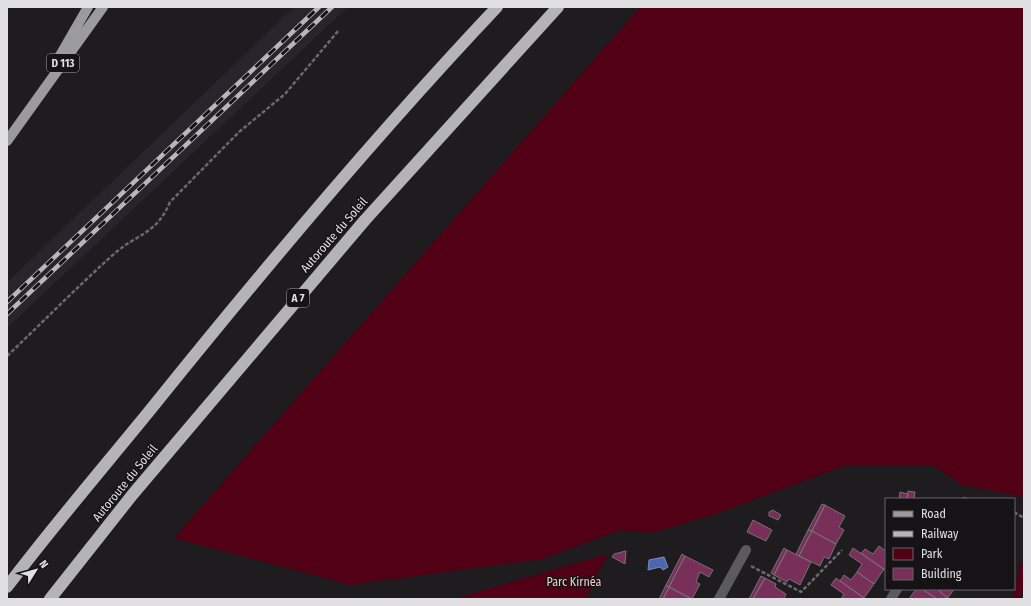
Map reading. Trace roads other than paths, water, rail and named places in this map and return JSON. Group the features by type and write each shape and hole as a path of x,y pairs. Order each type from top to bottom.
{"highway":[{"path":"7,587 218,326 326,197 416,92 497,7"},
{"name":"Autoroute du Soleil","path":"50,599 133,494 365,220 558,7"}],"main road":[{"name":"D 113","path":"22,119 88,7"},
{"name":"D 113","path":"7,141 103,7"}],"street":[{"path":"719,599 746,550"},
{"path":"891,599 897,590"}],"water":[{"path":"664,557 668,567 663,570 660,567 648,570 649,560"}],"railway":[{"path":"7,302 319,7"},
{"path":"7,314 332,7"}],"park label":[{"name":"Parc Kirnéa","path":"574,582"}]}
